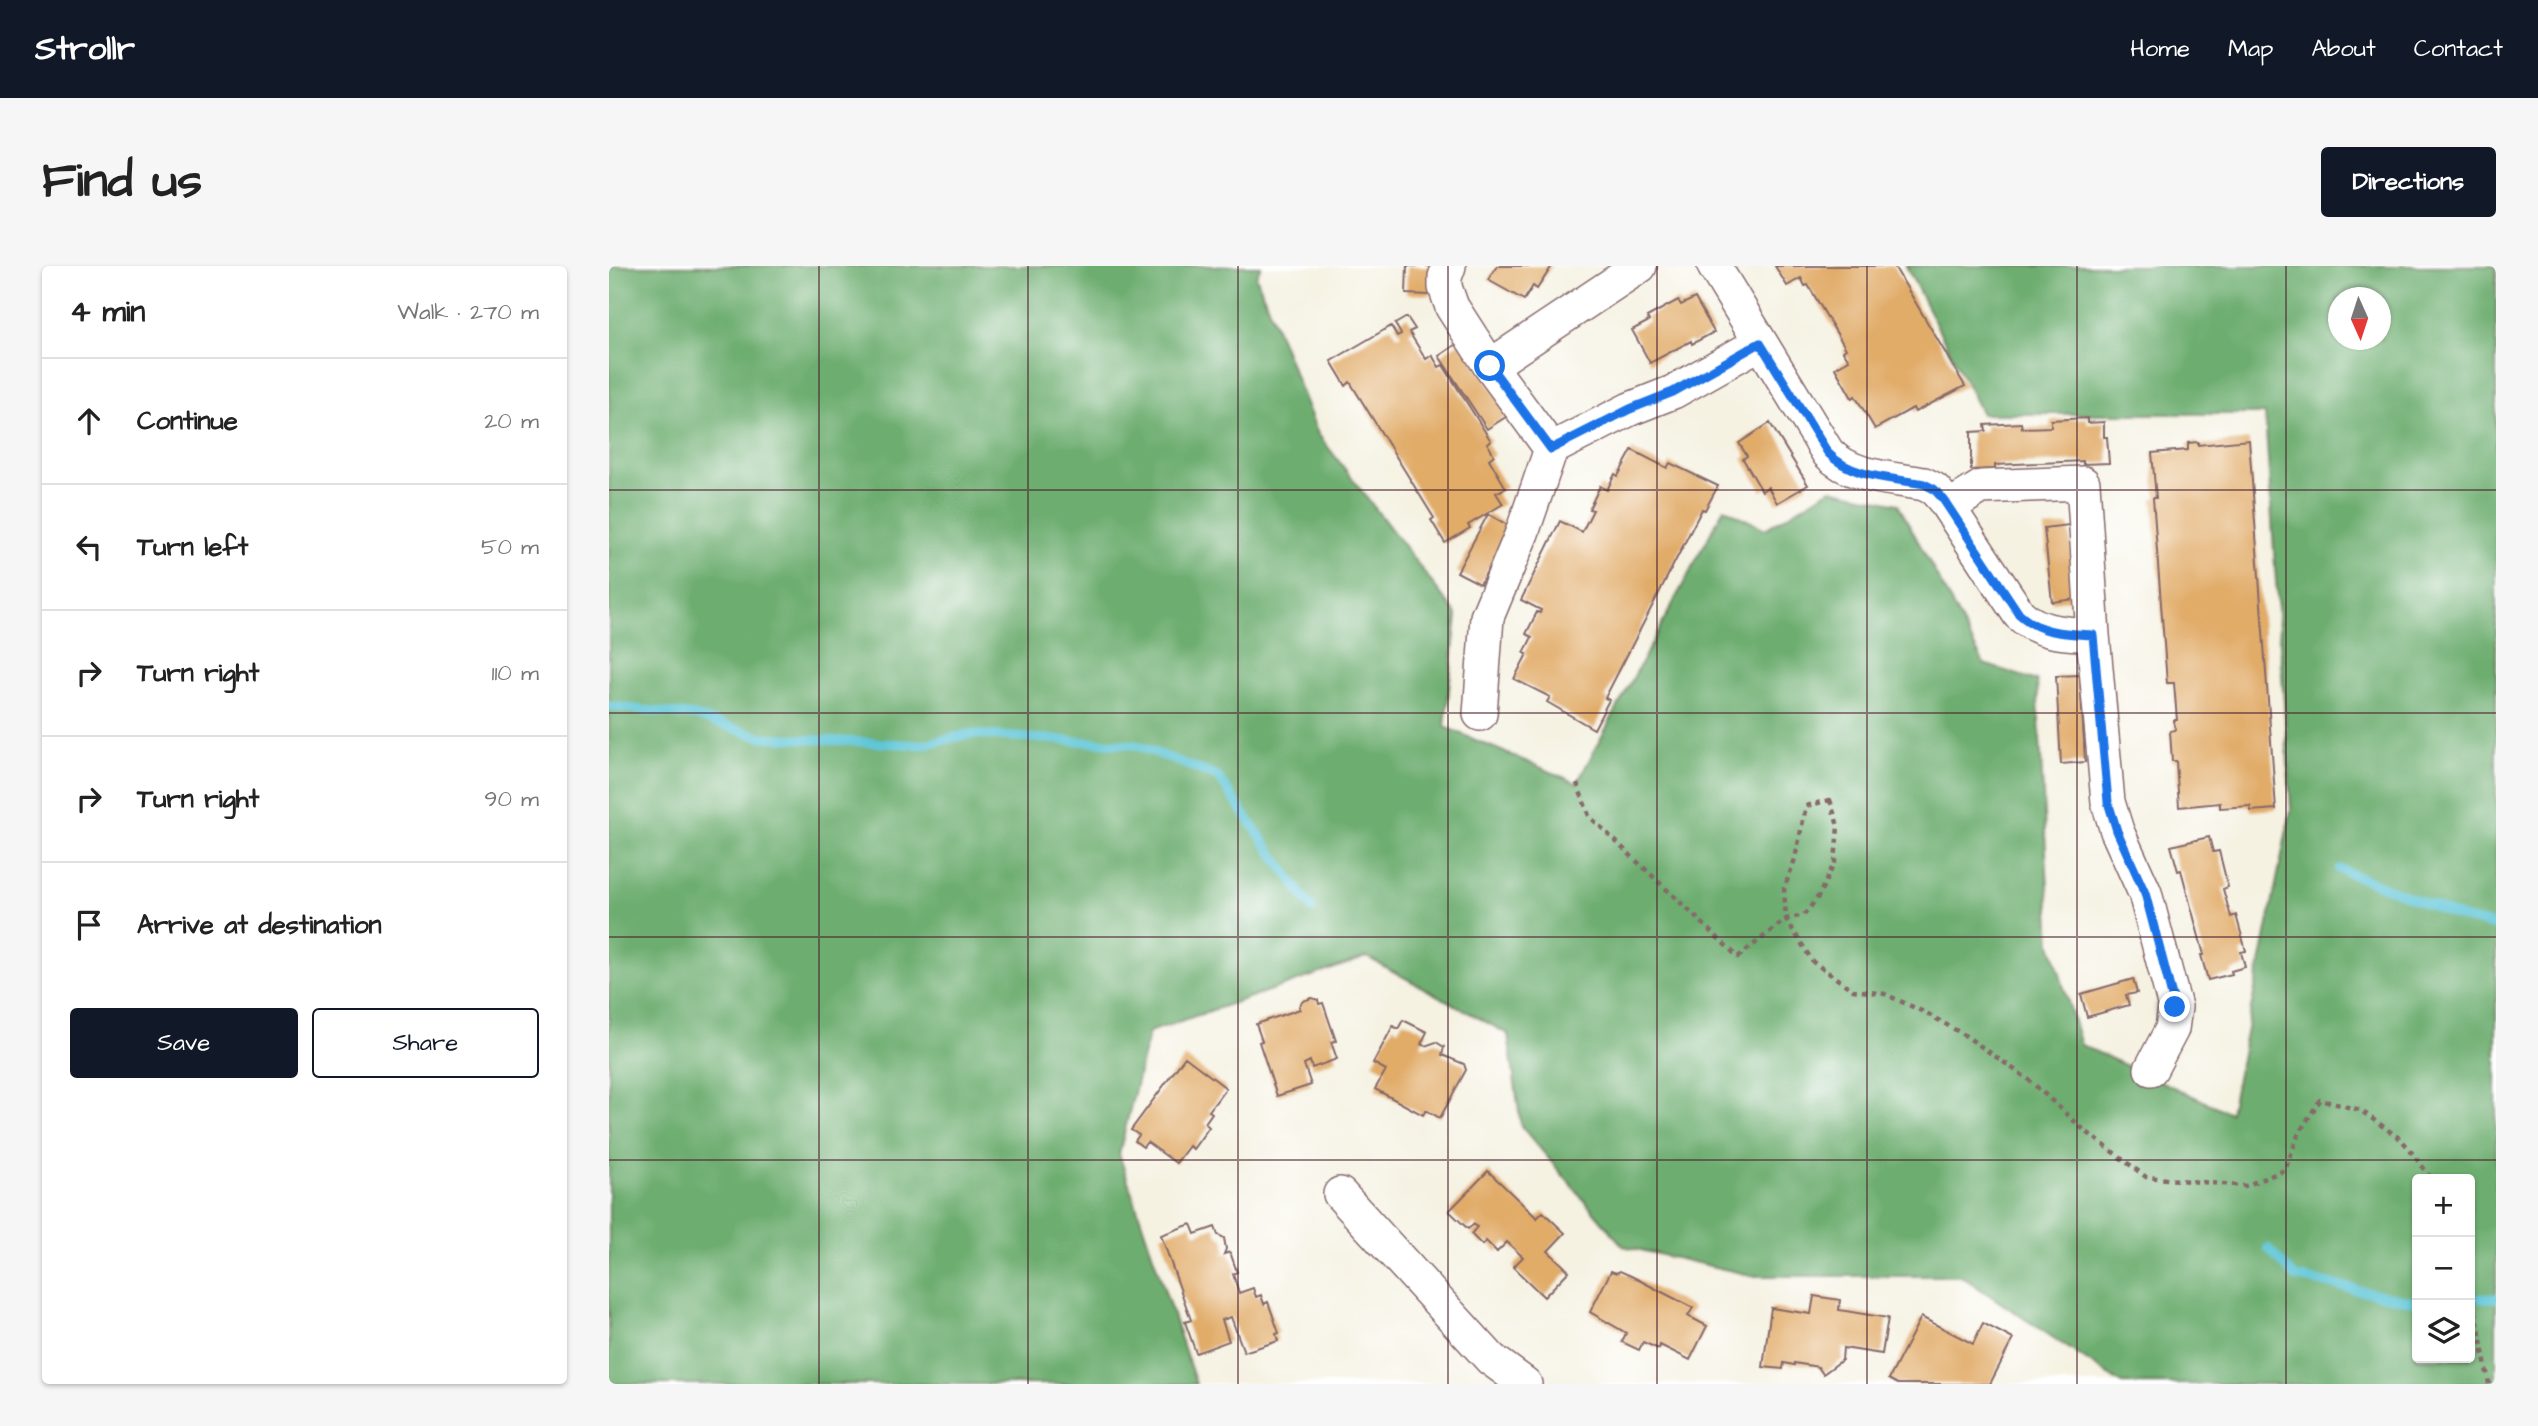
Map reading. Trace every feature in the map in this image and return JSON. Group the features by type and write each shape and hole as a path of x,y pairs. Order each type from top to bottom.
{"street":[{"path":"1449,266 1445,276 1448,298 1490,366 1551,449"},
{"path":"1490,366 1640,266"},
{"path":"1714,266 1828,453 1837,463 1849,469 1924,484 1934,489 1949,507 2019,614 2037,628 2093,635"},
{"path":"1480,713 1487,617 1522,533 1551,449 1630,409 1673,392 1760,343"},
{"path":"1949,507 1981,488 2083,483 2108,802 2117,831 2145,893 2175,1007 2172,1029 2151,1069"},
{"path":"1340,1194 1491,1359 1525,1384"}],"path":[{"path":"1577,783 1589,816 1738,957 1786,919 1804,915 1818,897 1835,862 1838,826 1830,800 1806,806 1795,859 1784,889 1786,919 1813,962 1853,990 1885,994 1966,1036 2028,1079 2084,1130 2146,1177 2245,1186 2285,1170 2299,1133 2320,1100 2360,1110 2402,1140 2428,1174"},
{"path":"2474,1300 2489,1384"}],"green space":[{"path":"609,266 1261,266 1256,276 1318,434 1457,615 1445,727 1577,783 1724,508 1765,529 1831,489 1898,504 1984,664 2037,681 2051,944 2081,1045 2230,1113 2291,810 2265,414 1982,414 1906,266 2496,266 2496,1384 2122,1384 1961,1276 1754,1276 1623,1246 1521,1126 1508,1034 1367,957 1149,1032 1119,1154 1196,1384 609,1384"}],"building":[{"path":"1407,266 1432,266 1431,295 1406,294"},
{"path":"1497,266 1552,266 1537,289 1533,286 1524,300 1488,280"},
{"path":"1775,266 1894,266 1965,386 1915,412 1913,408 1875,429 1855,396 1852,398 1835,368 1849,360 1843,351 1846,349 1808,285 1805,286 1801,278 1787,286"},
{"path":"1695,298 1714,332 1650,363 1632,330 1649,321 1647,317 1678,300 1681,305"},
{"path":"1407,317 1415,329 1409,332 1426,359 1432,355 1439,367 1443,365 1491,441 1487,443 1494,455 1489,459 1506,488 1496,493 1503,504 1468,525 1470,528 1445,543 1431,520 1434,518 1350,382 1346,386 1331,361 1391,326 1397,336 1401,334 1395,324"},
{"path":"1461,341 1509,415 1487,429 1439,356"},
{"path":"2087,418 2087,423 2104,422 2109,463 2083,464 2083,461 1995,465 1995,469 1971,470 1971,432 1986,431 1985,425 2021,423 2022,428 2051,427 2051,420"},
{"path":"1770,423 1808,485 1777,503 1768,487 1762,491 1743,459 1747,456 1739,443"},
{"path":"2249,440 2276,809 2251,811 2250,806 2220,808 2220,803 2179,807 2176,761 2172,761 2170,731 2175,730 2174,720 2177,720 2174,683 2167,683 2152,453 2188,450 2188,443 2198,442 2198,445"},
{"path":"1632,450 1667,468 1670,463 1718,486 1705,510 1702,509 1605,698 1609,700 1594,729 1547,702 1550,697 1514,679 1527,654 1524,653 1532,637 1526,634 1537,612 1540,613 1541,610 1521,600 1560,521 1582,532 1593,510 1589,509 1600,486 1607,490"},
{"path":"1488,514 1511,527 1480,584 1457,572"},
{"path":"2069,525 2076,599 2052,602 2044,528"},
{"path":"2080,675 2085,762 2061,764 2056,676"},
{"path":"2209,837 2213,852 2219,851 2228,887 2223,889 2231,917 2236,915 2246,951 2241,952 2245,967 2231,971 2232,974 2208,980 2181,870 2178,871 2171,846"},
{"path":"2133,979 2137,993 2126,995 2129,1005 2087,1017 2081,994"},
{"path":"1312,998 1318,1000 1319,1004 1323,1003 1336,1041 1331,1042 1337,1059 1312,1068 1310,1061 1304,1064 1311,1085 1277,1096 1259,1042 1262,1041 1256,1024 1300,1009 1303,1001"},
{"path":"1403,1020 1427,1032 1421,1044 1425,1046 1436,1042 1444,1047 1442,1055 1464,1064 1466,1070 1440,1118 1426,1110 1423,1115 1375,1089 1386,1070 1373,1063 1393,1026 1398,1029"},
{"path":"1185,1057 1226,1088 1209,1111 1212,1113 1205,1123 1209,1127 1193,1149 1189,1146 1176,1163 1147,1142 1143,1147 1135,1141 1139,1135 1131,1130"},
{"path":"1488,1171 1537,1218 1543,1212 1565,1233 1548,1251 1569,1271 1544,1297 1513,1267 1523,1257 1507,1242 1497,1252 1486,1241 1482,1245 1471,1234 1477,1227 1474,1224 1468,1229 1449,1211"},
{"path":"1191,1224 1195,1234 1215,1227 1218,1235 1224,1238 1224,1254 1230,1252 1237,1272 1233,1274 1239,1293 1253,1288 1256,1297 1261,1295 1264,1304 1268,1302 1279,1333 1276,1334 1278,1341 1244,1352 1231,1317 1222,1320 1229,1341 1196,1353 1185,1322 1191,1320 1161,1235"},
{"path":"1611,1271 1620,1271 1693,1308 1688,1316 1707,1326 1690,1360 1660,1345 1659,1349 1643,1342 1639,1350 1622,1342 1626,1333 1590,1312"},
{"path":"1814,1296 1840,1300 1839,1310 1888,1318 1882,1354 1843,1348 1842,1360 1823,1374 1818,1367 1794,1363 1784,1363 1783,1369 1763,1367 1771,1308 1811,1314"},
{"path":"1921,1317 1973,1344 1983,1323 2013,1339 1990,1384 1898,1384 1889,1379"}],"waterway":[{"path":"609,706 695,716 761,737 922,745 969,734 1136,745 1218,777 1312,909"},
{"path":"2339,869 2465,919 2496,926"},
{"path":"2268,1248 2295,1277 2412,1301"},
{"path":"2475,1299 2496,1298"}],"route":[{"path":"1490,366 1551,449 1630,409 1673,392 1760,343 1828,453 1837,463 1849,469 1924,484 1934,489 2019,614 2037,628 2093,635 2111,816 2145,893 2175,1007"}]}
